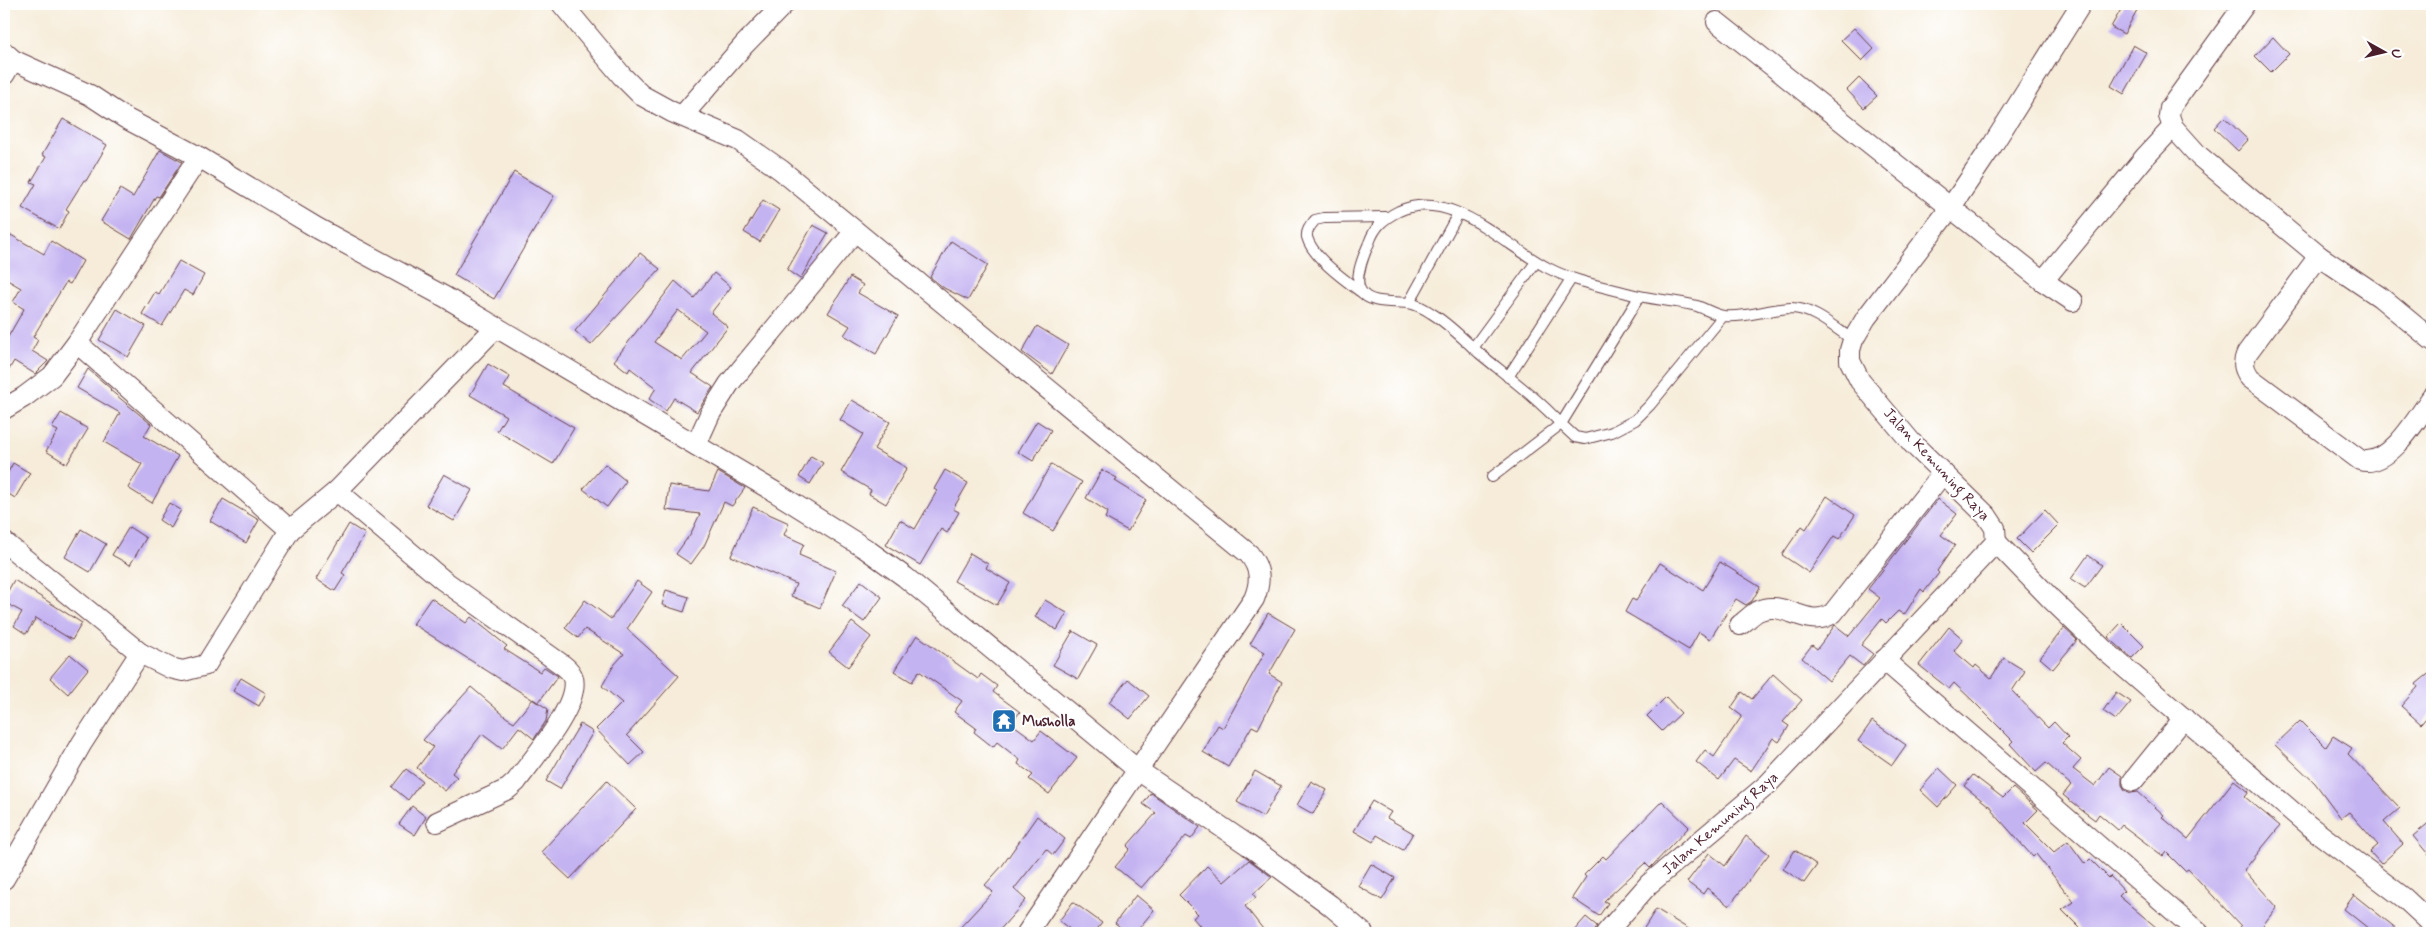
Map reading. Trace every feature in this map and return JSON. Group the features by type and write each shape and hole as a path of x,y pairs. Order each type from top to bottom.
{"street":[{"path":"562,4 622,76 641,94 672,112 738,140 781,170 1249,554 1256,563 1260,574 1254,599 1027,933"},
{"path":"682,115 744,45 784,4"},
{"name":"Jalan Kemuning Raya","path":"1606,933 1649,884 1768,785 1996,542 1995,528 1987,516 1912,443 1860,381 1850,361 1850,350 1853,340 1866,318 1951,208 1997,139 2081,4"},
{"path":"2245,4 2170,108 2169,116 2173,128 2199,156 2318,256 2380,297 2432,340"},
{"path":"1717,22 2044,281 2073,301"},
{"path":"7,62 90,95 125,118 199,157 317,228 496,327 696,445 866,549 905,577 1139,770 1248,844 1330,905 1363,933"},
{"path":"2044,281 2145,157 2173,128"},
{"path":"4,408 24,397 52,376 77,343 199,157"},
{"path":"696,445 710,414 729,384 855,231"},
{"path":"2318,256 2246,353 2243,362 2244,370 2250,378 2360,460 2367,462 2379,459 2402,438 2432,397"},
{"path":"4,542 140,653 170,668 183,671 206,665 290,530 337,491 496,327"},
{"path":"77,343 290,530"},
{"path":"1740,625 1758,611 1768,608 1780,608 1806,619 1817,620 1832,614 1943,473"},
{"path":"337,491 443,580 564,666 573,678 572,697 558,724 516,782 508,789 437,822"},
{"path":"1996,542 2102,648 2309,826 2397,892 2432,924"},
{"path":"4,879 82,743 140,653"},
{"path":"1884,660 2199,933"},
{"path":"2133,781 2184,718"}],"lane":[{"path":"1361,292 1358,281 1365,252 1378,224 1386,217 1406,208 1426,204 1442,207 1458,214 1507,241 1536,262 1571,279 1639,297 1698,307 1723,316 1757,314 1791,308 1813,314 1853,340"},
{"path":"1409,303 1458,214"},
{"path":"1386,217 1324,218 1315,220 1307,231 1307,238 1318,254 1340,277 1368,298 1386,302 1409,303 1432,313 1539,401 1575,437 1585,439 1612,432 1636,420 1723,316"},
{"path":"1473,348 1536,262"},
{"path":"1508,377 1571,279"},
{"path":"1492,477 1561,424 1639,297"}],"building":[{"path":"2124,4 2137,10 2124,34 2111,27"},
{"path":"1854,28 1874,49 1862,61 1841,40"},
{"path":"2273,37 2289,54 2271,72 2255,56"},
{"path":"2133,45 2147,53 2124,94 2111,86"},
{"path":"1859,78 1877,96 1864,108 1847,90"},
{"path":"2224,117 2248,140 2238,151 2214,128"},
{"path":"63,119 107,145 86,181 84,180 66,209 69,211 59,229 22,208 36,184 31,182 46,157 42,155"},
{"path":"160,150 182,162 159,197 156,196 131,239 101,221 120,189 133,197"},
{"path":"514,172 554,196 494,299 454,275"},
{"path":"763,200 779,210 760,242 744,232"},
{"path":"813,225 828,233 800,279 787,270"},
{"path":"11,235 44,254 51,241 83,261 70,284 66,282 33,337 38,340 32,351 48,361 35,374 14,361 4,378 4,344 24,309 13,302 21,288 4,278 4,248"},
{"path":"951,241 988,265 968,300 944,288 930,277"},
{"path":"640,253 660,269 591,345 575,331"},
{"path":"179,261 204,275 193,295 184,290 162,326 142,314 155,292 159,294"},
{"path":"714,273 731,287 711,313 728,327 692,373 713,387 697,412 674,398 666,411 649,399 656,388 630,368 628,372 614,361 675,281 694,298","holes":["678,310 706,331 682,360 654,342"]},
{"path":"850,277 863,285 858,293 898,316 876,354 844,335 850,326 828,313"},
{"path":"117,309 146,326 128,357 99,340"},
{"path":"1037,326 1068,345 1052,374 1022,352"},
{"path":"488,364 510,377 504,387 574,428 553,464 497,431 506,416 470,395"},
{"path":"88,369 151,424 144,436 178,456 152,503 128,488 142,464 104,442 120,413 77,388"},
{"path":"852,400 890,422 874,449 907,468 886,504 869,494 871,490 841,472 863,434 840,420"},
{"path":"61,413 88,429 67,464 46,451 58,431 52,428"},
{"path":"1037,421 1051,430 1033,461 1018,452"},
{"path":"811,456 823,463 810,484 799,477"},
{"path":"13,463 30,473 15,498 4,491 4,480"},
{"path":"605,464 626,481 607,507 583,489"},
{"path":"1051,464 1082,482 1053,531 1023,513"},
{"path":"945,470 968,483 953,509 959,512 947,533 941,529 920,565 886,545 900,520 915,529 937,491 934,489"},
{"path":"1102,470 1117,478 1115,481 1146,500 1128,531 1105,518 1108,512 1086,498"},
{"path":"718,472 745,488 732,506 724,502 704,546 691,564 676,554 691,533 700,514 666,510 669,485 709,491"},
{"path":"444,474 472,490 454,521 426,505"},
{"path":"1827,496 1855,515 1839,539 1834,536 1809,573 1782,555 1802,526 1806,529"},
{"path":"223,499 259,520 246,543 210,521"},
{"path":"1938,499 1957,514 1941,535 1955,545 1937,571 1939,573 1924,592 1921,589 1904,615 1898,611 1886,623 1882,619 1861,645 1873,654 1863,666 1850,656 1829,681 1802,658 1812,645 1817,649 1835,625 1849,636 1880,598 1868,589"},
{"path":"169,503 181,510 171,528 159,520"},
{"path":"753,507 789,523 784,535 804,544 799,555 836,571 820,608 791,596 796,584 731,556"},
{"path":"2045,510 2059,525 2031,553 2017,539"},
{"path":"349,524 365,534 342,573 345,575 335,591 316,579"},
{"path":"129,527 146,538 130,565 112,555"},
{"path":"81,529 106,544 90,572 65,557"},
{"path":"970,553 988,564 986,568 1010,583 997,605 954,581"},
{"path":"2088,555 2102,565 2085,588 2071,579"},
{"path":"1720,562 1760,587 1752,601 1746,605 1736,599 1710,639 1699,632 1689,650 1625,612 1632,599 1636,601 1660,563 1703,590"},
{"path":"14,580 82,623 72,640 36,618 26,634 14,626 22,612 4,602 4,598"},
{"path":"637,581 652,592 627,629 679,676 627,735 644,752 630,765 596,729 622,703 602,686 614,665 624,654 585,629 578,638 565,628 585,600 611,619"},
{"path":"861,581 882,597 864,622 842,606"},
{"path":"666,590 689,597 684,612 662,605"},
{"path":"431,598 466,623 471,617 507,646 504,649 540,672 544,667 558,676 538,703 413,624"},
{"path":"1045,600 1067,613 1057,630 1035,617"},
{"path":"1268,613 1295,629 1269,674 1282,682 1258,729 1252,726 1228,767 1203,752 1218,725 1223,728 1265,652 1250,644"},
{"path":"852,622 871,637 848,667 829,652"},
{"path":"2121,623 2144,646 2132,658 2108,637"},
{"path":"1949,627 1963,639 1954,651 1974,668 1976,665 1991,678 2004,658 2025,671 2012,691 2048,728 2054,722 2068,737 2062,743 2081,760 2073,769 2095,786 2109,767 2122,776 2122,785 2125,790 2131,793 2138,792 2164,815 2162,817 2188,839 2234,780 2249,792 2245,797 2280,826 2244,870 2277,907 2257,933 2236,933 2241,926 2188,869 2185,871 2166,852 2163,856 2122,825 2118,830 2099,814 2095,820 2079,808 2063,795 2071,785 2046,763 2036,772 2010,744 2013,741 1954,683 1949,689 1919,665"},
{"path":"2064,628 2077,640 2053,669 2040,658"},
{"path":"1073,631 1097,645 1078,679 1053,665"},
{"path":"917,635 978,679 981,674 997,686 993,692 1020,712 1011,723 1034,740 1041,731 1077,758 1049,794 1029,779 1033,775 1018,764 1020,760 997,742 993,747 974,732 976,728 954,712 962,701 919,671 912,682 894,671"},
{"path":"70,654 88,669 68,694 50,678"},
{"path":"2432,671 2432,711 2421,724 2401,706 2418,687 2416,684"},
{"path":"1773,674 1802,700 1783,722 1789,726 1779,742 1773,738 1751,771 1734,760 1719,780 1696,762 1705,750 1714,757 1742,716 1731,708 1742,692 1752,699"},
{"path":"241,678 266,693 259,706 233,691"},
{"path":"1128,679 1149,696 1130,719 1109,702"},
{"path":"471,687 514,722 533,699 548,709 546,721 534,739 519,727 502,749 482,734 452,773 457,777 445,791 417,768 433,747 423,740"},
{"path":"2116,692 2131,702 2116,720 2103,711"},
{"path":"1666,697 1681,713 1662,731 1647,716"},
{"path":"1872,721 1906,745 1892,765 1858,741"},
{"path":"2300,721 2326,747 2333,736 2352,748 2348,754 2400,808 2384,822 2403,844 2381,864 2370,852 2378,845 2349,812 2341,818 2315,783 2275,745"},
{"path":"580,724 593,732 560,789 546,781"},
{"path":"1939,768 1957,785 1938,807 1920,790"},
{"path":"406,769 422,781 408,800 392,787"},
{"path":"1255,771 1281,786 1263,817 1237,802"},
{"path":"1973,775 2003,798 2013,788 2038,810 2025,823 2054,852 2068,841 2085,864 2090,859 2109,878 2110,876 2124,891 2119,896 2163,933 2085,933 2062,910 2074,902 2036,854 2033,857 1992,811 1993,809 1964,786"},
{"path":"607,781 636,809 570,879 541,852"},
{"path":"1311,781 1327,790 1313,814 1297,805"},
{"path":"1151,793 1200,827 1191,839 1186,836 1141,888 1115,867 1130,849 1127,846 1156,813 1143,804"},
{"path":"1372,801 1391,812 1387,818 1413,833 1403,850 1377,835 1373,842 1354,831"},
{"path":"1662,801 1689,827 1650,868 1645,863 1604,901 1608,903 1599,916 1572,898 1586,877 1584,875 1603,856 1606,859"},
{"path":"412,806 426,817 415,835 399,824"},
{"path":"1037,816 1065,839 1053,855 1046,849 1014,889 1026,900 997,933 955,933 993,892 985,885 1002,866"},
{"path":"2432,820 2432,859 2413,836"},
{"path":"1746,836 1769,854 1729,906 1707,888 1703,894 1687,882 1709,853 1725,866"},
{"path":"1795,850 1817,865 1804,883 1783,869"},
{"path":"1249,860 1272,877 1253,894 1256,898 1245,906 1266,933 1206,933 1193,918 1198,914 1179,895 1207,866 1224,882"},
{"path":"1371,864 1395,878 1382,900 1358,886"},
{"path":"1136,895 1154,910 1135,933 1128,933 1115,923"},
{"path":"2354,895 2402,933 2374,933 2344,909"},
{"path":"1073,902 1102,923 1094,933 1075,933 1059,921"},
{"path":"1656,909 1695,933 1641,933"},
{"path":"1586,917 1597,926 1594,933 1572,933"}],"place":[{"name":"Musholla","path":"1004,721"}]}
